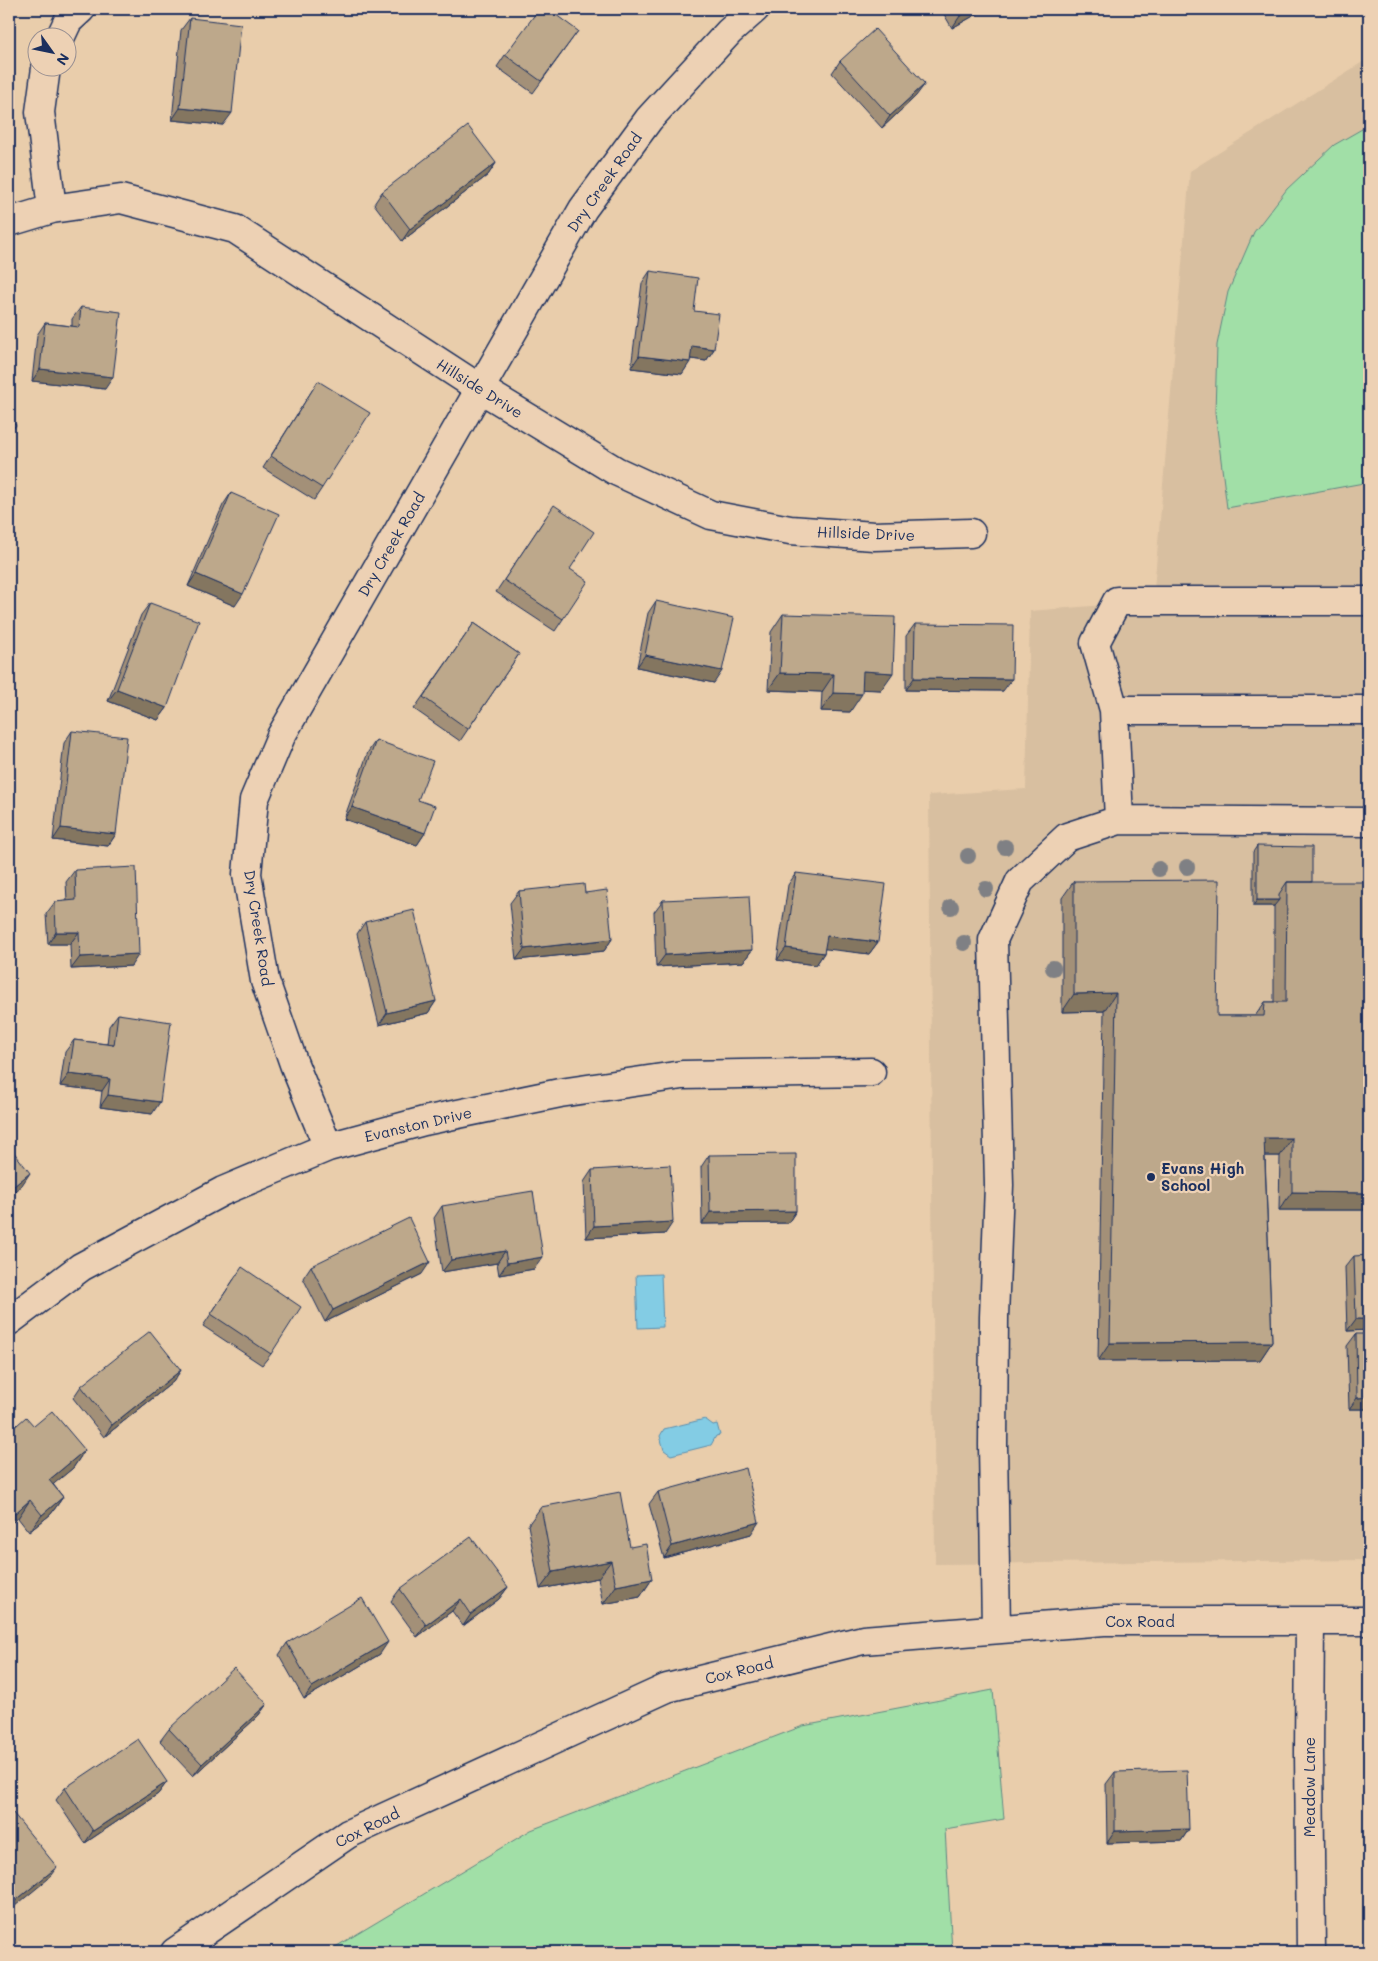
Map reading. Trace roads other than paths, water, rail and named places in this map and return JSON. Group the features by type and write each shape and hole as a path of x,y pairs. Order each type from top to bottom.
{"street":[{"path":"65,28 68,21 81,9"},
{"name":"Dry Creek Road","path":"328,1147 294,1064 265,981 247,874 254,800 281,736 583,209 649,118 729,32 755,9"},
{"path":"45,78 40,112 52,209"},
{"name":"Hillside Drive","path":"9,222 52,209 121,199 236,229 480,388 616,471 711,515 790,530 874,536 971,533"},
{"path":"1119,820 1114,710 1095,644 1117,601 1369,601"},
{"path":"1114,710 1369,710"},
{"path":"996,1628 993,1445 994,1318 999,1185 993,940 1020,881 1067,837 1119,820 1369,822"},
{"name":"Evanston Drive","path":"9,1321 90,1263 223,1191 328,1147 424,1121 560,1093 682,1075 871,1072"},
{"name":"Cox Road","path":"175,1952 348,1834 667,1688 863,1640 996,1628 1104,1621 1369,1621"},
{"name":"Meadow Lane","path":"1310,1621 1308,1752 1311,1952"}],"water":[{"path":"661,1274 663,1327 638,1328 636,1275"},
{"path":"705,1419 713,1425 717,1424 720,1435 716,1436 711,1445 671,1455 664,1450 660,1436 664,1429"}],"place":[{"name":"Evans High School","path":"1151,1177"}]}
